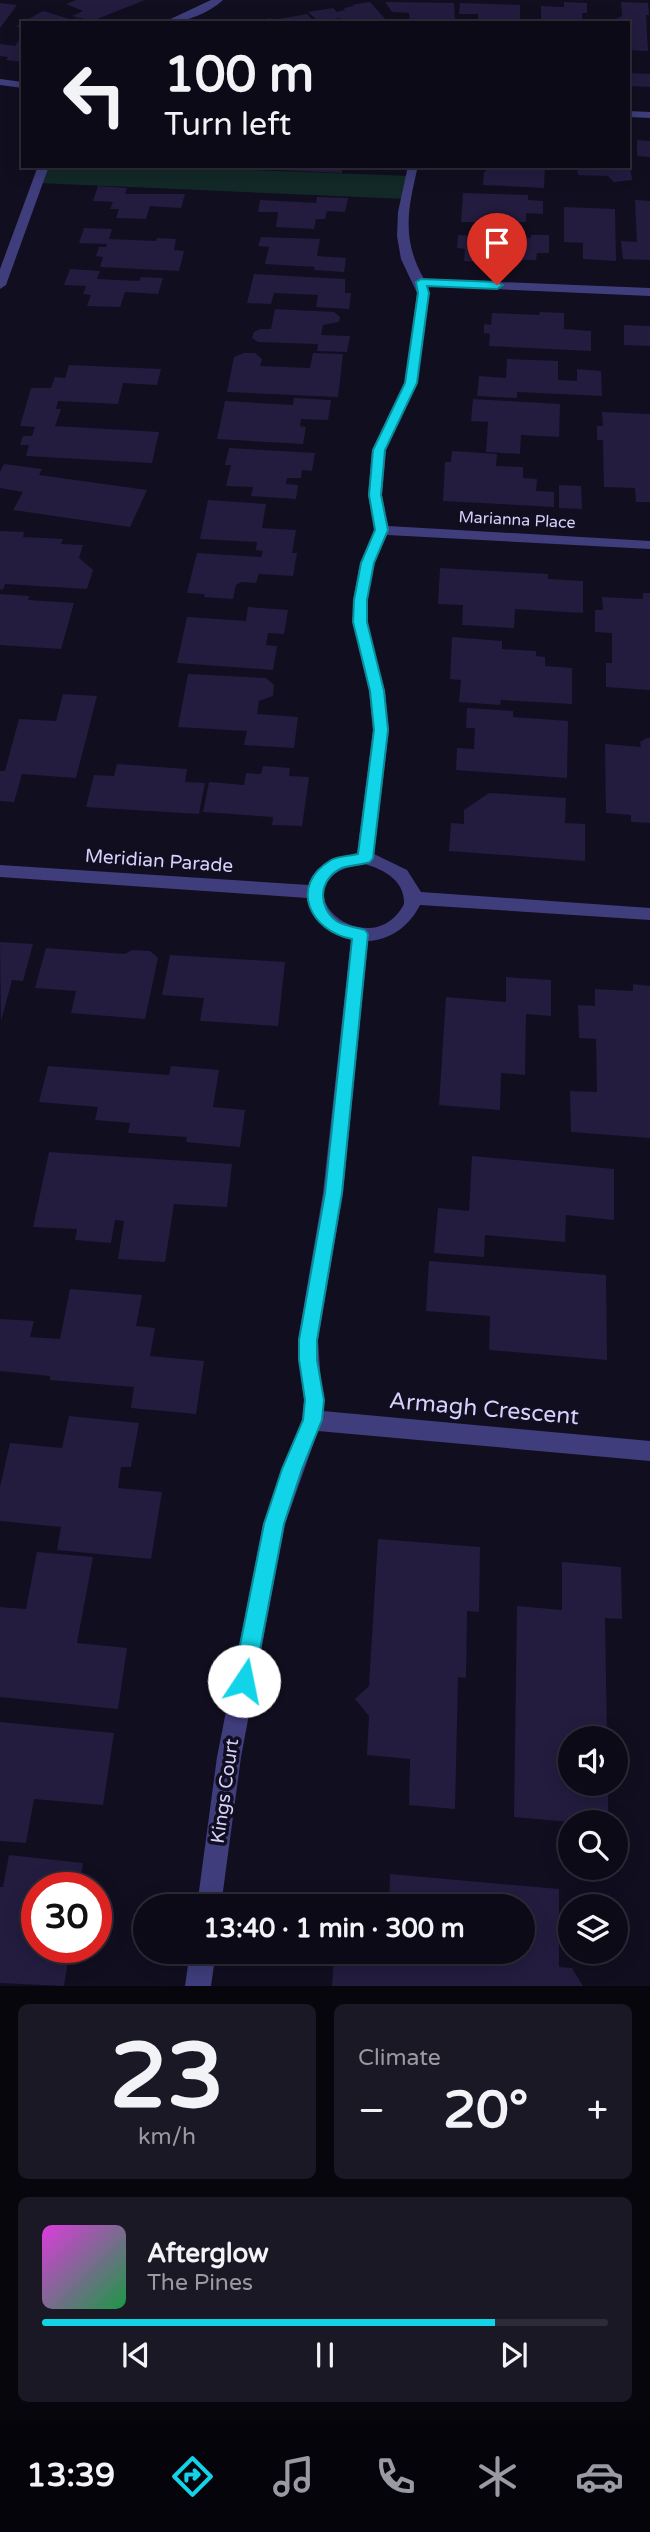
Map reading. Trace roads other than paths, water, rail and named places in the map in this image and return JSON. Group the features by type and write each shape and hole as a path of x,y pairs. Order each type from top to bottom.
{"street":[{"path":"171,21 218,0"},
{"path":"0,82 21,85"},
{"path":"630,114 650,115"},
{"path":"0,285 43,168"},
{"path":"365,858 381,730 377,691 360,622 360,600 367,563 382,530 375,495 379,450 411,383 423,293 421,282 408,261 403,231 407,187 412,168"},
{"path":"421,282 650,292"},
{"name":"Marianna Place","path":"382,530 650,545"},
{"path":"365,858 393,866 410,885 413,898 402,920 391,928 360,934 331,925 314,904 314,892 318,881 337,864 365,858"},
{"name":"Meridian Parade","path":"0,871 314,892"},
{"path":"413,898 650,914"},
{"name":"Kings Court","path":"211,1894 229,1757 274,1524 312,1420 314,1400 308,1340 333,1193 360,934"},
{"name":"Armagh Crescent","path":"312,1420 650,1451"},
{"path":"198,1986 201,1964"}]}
